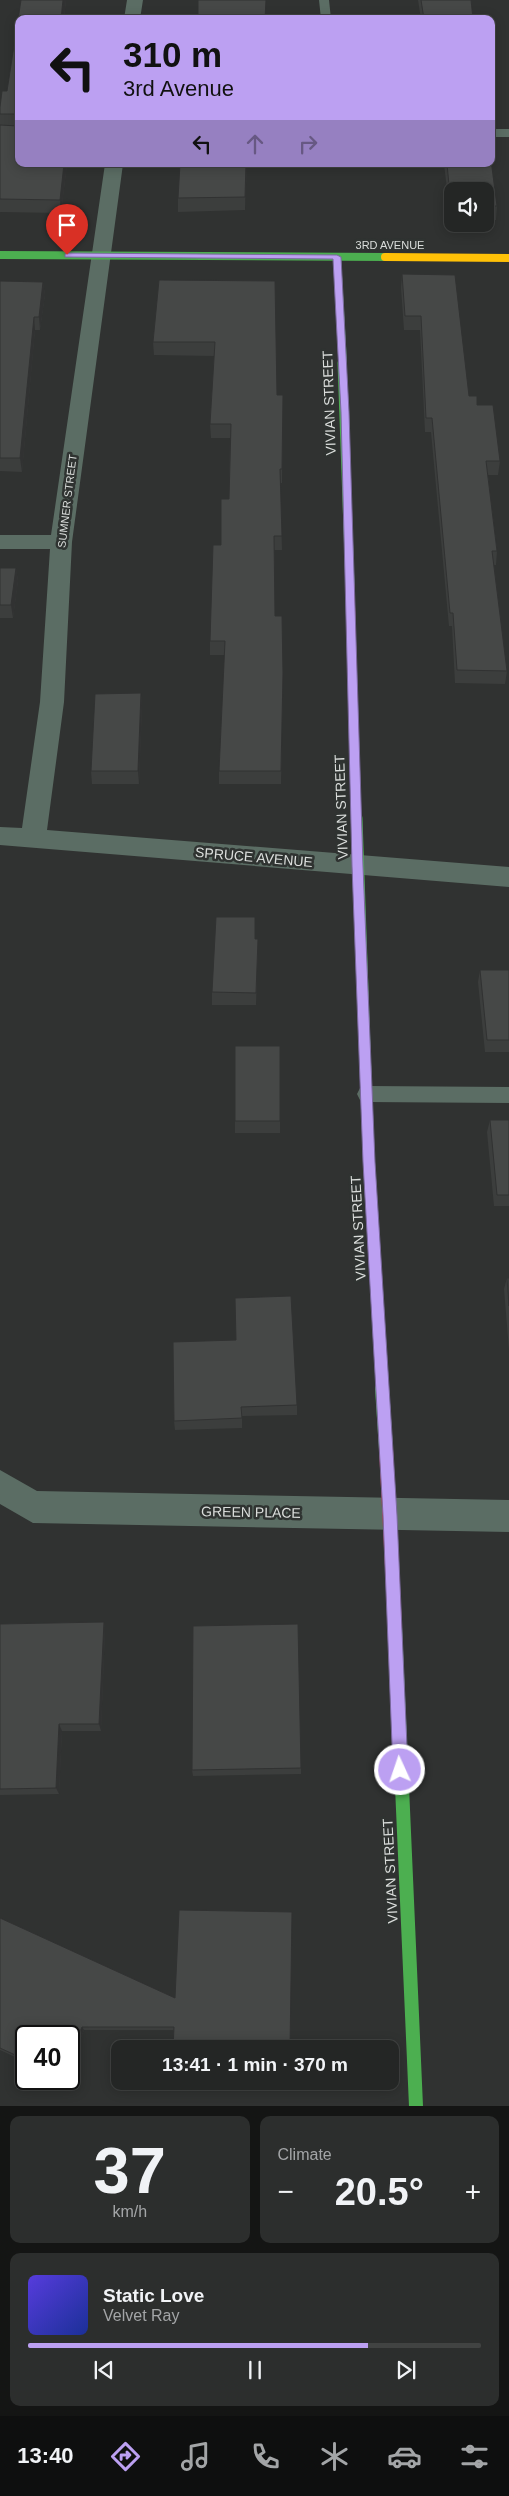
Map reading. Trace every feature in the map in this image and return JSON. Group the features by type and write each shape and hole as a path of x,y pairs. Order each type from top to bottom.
{"street":[{"path":"132,15 134,0"},
{"name":"SUMNER STREET","path":"33,838 52,702 61,542 114,167"},
{"name":"3RD AVENUE","path":"0,255 509,258"},
{"name":"VIVIAN STREET","path":"337,257 346,422 358,866 367,1094 390,1515 416,2106"},
{"path":"0,542 61,542"},
{"name":"SPRUCE AVENUE","path":"0,836 509,877"},
{"name":"GREEN PLACE","path":"0,1486 33,1507 509,1516"}],"lane":[{"path":"324,0 326,15"},
{"path":"495,133 509,133"},
{"path":"367,1094 509,1095"}],"building":[{"path":"21,0 63,0 61,15 19,15"},
{"path":"198,0 266,0 265,15 198,15"},
{"path":"421,0 471,0 473,15 423,15"},
{"path":"15,39 15,114 0,114 2,91 7,91"},
{"path":"0,125 15,126 15,167 64,167 60,200 0,199"},
{"path":"180,167 246,167 245,197 178,198"},
{"path":"447,167 492,167 494,182 449,182"},
{"path":"494,183 497,206 494,206"},
{"path":"402,274 455,275 469,396 477,396 477,405 493,405 500,461 486,461 497,551 492,551 507,671 457,670 453,613 450,613 432,418 426,418 421,316 405,316"},
{"path":"159,280 275,281 277,395 283,395 282,469 280,469 282,536 274,536 275,616 282,616 281,771 219,771 225,641 210,641 213,545 221,545 221,499 229,499 231,424 210,424 215,342 153,342"},
{"path":"0,281 43,282 39,317 34,317 20,458 0,458"},
{"path":"0,568 16,568 11,605 0,605"},
{"path":"141,693 138,771 91,771 95,694"},
{"path":"216,917 255,917 255,939 258,939 256,993 212,992"},
{"path":"480,970 509,970 509,1040 487,1040"},
{"path":"235,1046 280,1046 280,1121 235,1121"},
{"path":"490,1120 509,1120 509,1195 497,1195"},
{"path":"507,1278 509,1278 509,1306"},
{"path":"291,1296 297,1405 241,1407 242,1418 174,1421 173,1342 236,1340 235,1298"},
{"path":"104,1622 99,1724 59,1724 56,1788 0,1789 0,1624"},
{"path":"298,1624 301,1768 192,1770 193,1626"},
{"path":"179,1910 292,1912 290,2040 173,2040 174,2027 82,2027 80,2032 80,2025 15,2025 15,2055 0,2048 0,1918 175,1998"}],"traffic: fast":[{"path":"0,255 385,257"},
{"path":"337,257 345,412 350,585"},
{"path":"355,773 369,1162 386,1449"},
{"path":"395,1627 416,2106"}],"traffic: slow":[{"path":"385,257 509,258"}],"traffic: jam":[{"path":"350,585 355,773"},
{"path":"386,1449 395,1627"}],"route":[{"path":"67,255 337,257 345,412 358,866 369,1162 390,1515 400,1770"}]}
